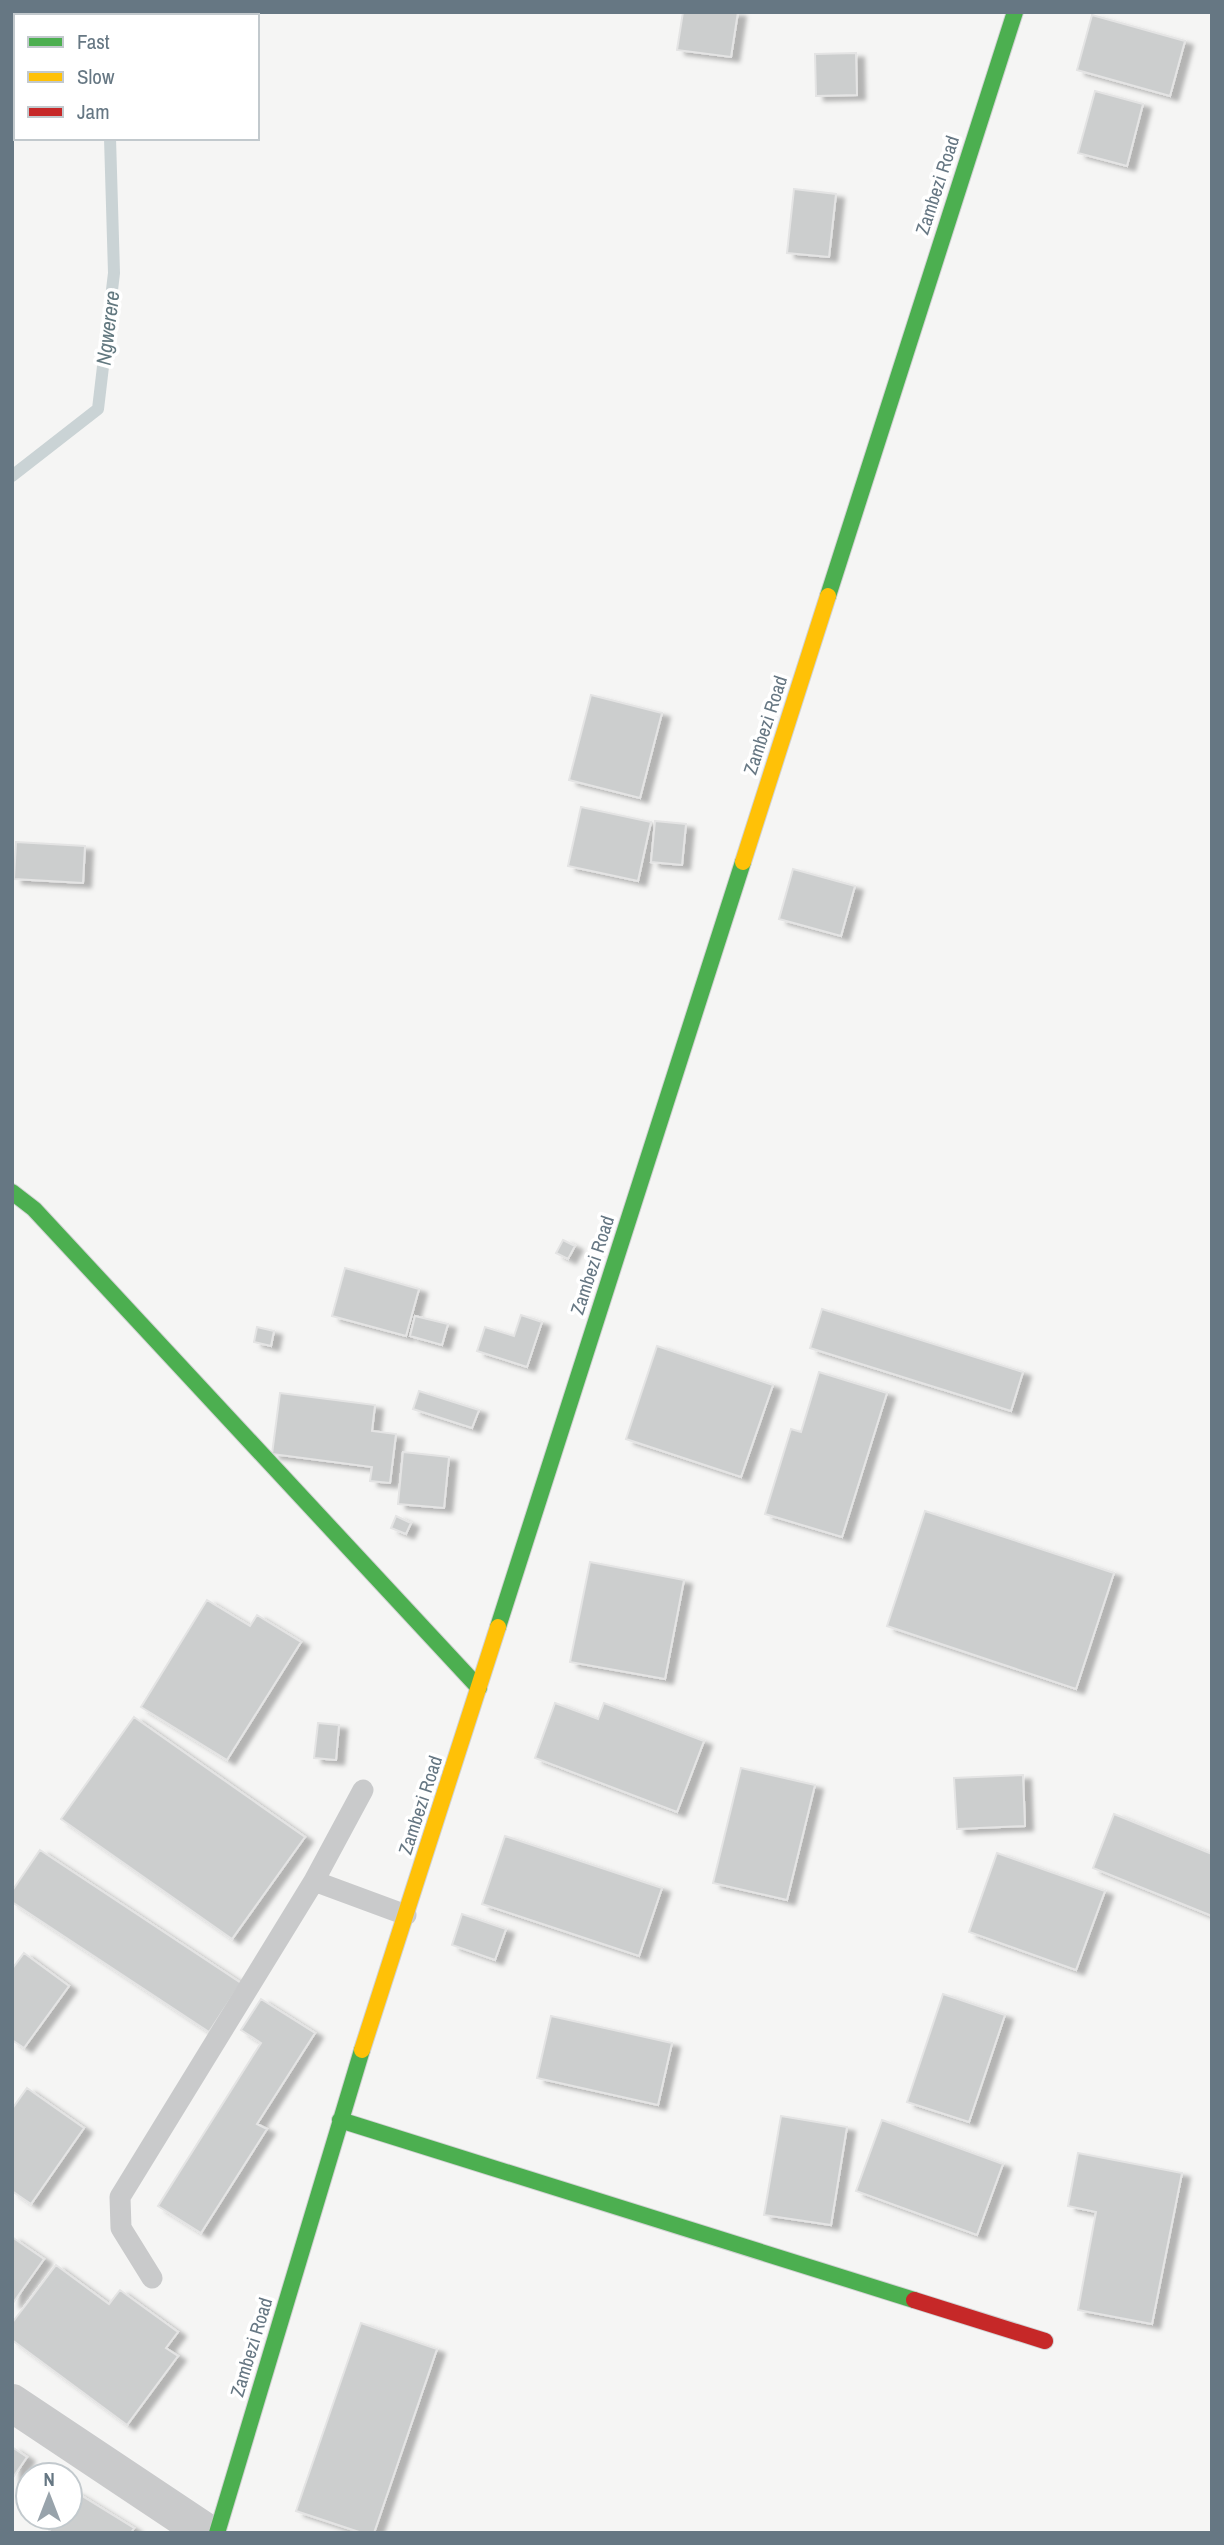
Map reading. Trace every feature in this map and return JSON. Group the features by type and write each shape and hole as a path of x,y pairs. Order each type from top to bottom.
{"main road":[{"name":"Zambezi Road","path":"217,2533 340,2120 1014,12"},
{"path":"12,1192 34,1209 100,1279 479,1688"},
{"path":"340,2120 1045,2342"}],"street":[{"path":"12,2403 207,2533"}],"lane":[{"path":"152,2278 121,2228 120,2197 314,1881 363,1790"},
{"path":"314,1881 406,1915"}],"building":[{"path":"683,12 738,12 731,57 677,50"},
{"path":"1092,15 1185,41 1170,96 1077,70"},
{"path":"856,53 857,95 816,96 815,54"},
{"path":"1095,91 1143,104 1127,166 1078,153"},
{"path":"794,189 836,194 829,257 787,253"},
{"path":"591,695 662,713 640,798 569,780"},
{"path":"581,807 651,822 638,881 568,866"},
{"path":"655,821 686,824 682,865 651,862"},
{"path":"16,842 85,846 83,883 14,879"},
{"path":"793,869 855,886 841,936 779,919"},
{"path":"563,1240 575,1246 568,1259 556,1253"},
{"path":"345,1268 419,1289 406,1336 332,1316"},
{"path":"822,1309 1023,1372 1011,1411 810,1348"},
{"path":"521,1315 542,1322 527,1367 477,1351 485,1327 514,1336"},
{"path":"415,1316 448,1324 442,1345 410,1336"},
{"path":"257,1327 274,1331 271,1346 254,1342"},
{"path":"657,1346 773,1385 741,1477 626,1439"},
{"path":"819,1372 887,1393 842,1537 765,1514 791,1429 801,1432"},
{"path":"419,1391 479,1410 472,1428 413,1409"},
{"path":"280,1393 375,1405 372,1431 396,1434 390,1483 370,1481 372,1467 272,1454"},
{"path":"403,1452 449,1457 444,1508 398,1504"},
{"path":"925,1511 1114,1573 1076,1689 887,1626"},
{"path":"396,1516 411,1523 406,1534 391,1528"},
{"path":"590,1562 684,1580 665,1679 570,1662"},
{"path":"207,1600 250,1626 257,1615 301,1642 227,1760 141,1707"},
{"path":"555,1703 598,1719 604,1703 704,1741 677,1812 535,1758"},
{"path":"134,1717 305,1837 232,1939 61,1819"},
{"path":"318,1723 339,1725 336,1760 314,1758"},
{"path":"741,1768 815,1785 787,1900 713,1883"},
{"path":"1023,1775 1025,1826 957,1829 954,1778"},
{"path":"1114,1814 1212,1854 1212,1916 1093,1868"},
{"path":"505,1836 662,1888 639,1956 482,1904"},
{"path":"40,1850 241,1983 209,2032 12,1902 12,1891"},
{"path":"997,1853 1105,1891 1076,1970 969,1932"},
{"path":"462,1914 506,1929 495,1960 452,1945"},
{"path":"24,1953 69,1986 24,2048 12,2040 12,1969"},
{"path":"943,1994 1005,2015 969,2122 907,2102"},
{"path":"261,1999 315,2033 257,2124 267,2129 201,2233 158,2206 261,2043 241,2030"},
{"path":"551,2016 672,2043 658,2105 537,2078"},
{"path":"27,2088 84,2128 31,2204 12,2191 12,2109"},
{"path":"781,2116 847,2127 831,2225 764,2215"},
{"path":"882,2120 1003,2164 977,2235 856,2191"},
{"path":"1078,2153 1182,2173 1152,2324 1078,2310 1096,2212 1068,2206"},
{"path":"12,2237 44,2259 13,2303 12,2303"},
{"path":"56,2265 109,2304 120,2290 178,2332 166,2348 178,2356 127,2425 12,2340 12,2323"},
{"path":"361,2323 437,2349 374,2533 362,2533 296,2511"},
{"path":"12,2447 27,2457 24,2461 14,2461 12,2479"},
{"path":"84,2497 134,2528 131,2533 48,2533 84,2531"}],"waterway":[{"name":"Ngwerere","path":"12,476 98,409 114,273 110,140"}],"traffic: fast":[{"path":"828,596 1015,12"},
{"path":"498,1627 743,862"},
{"path":"12,1192 34,1209 479,1688"},
{"path":"217,2533 362,2050"},
{"path":"340,2120 914,2300"}],"traffic: slow":[{"path":"743,862 828,596"},
{"path":"362,2050 498,1627"}],"traffic: jam":[{"path":"914,2300 1045,2341"}]}
